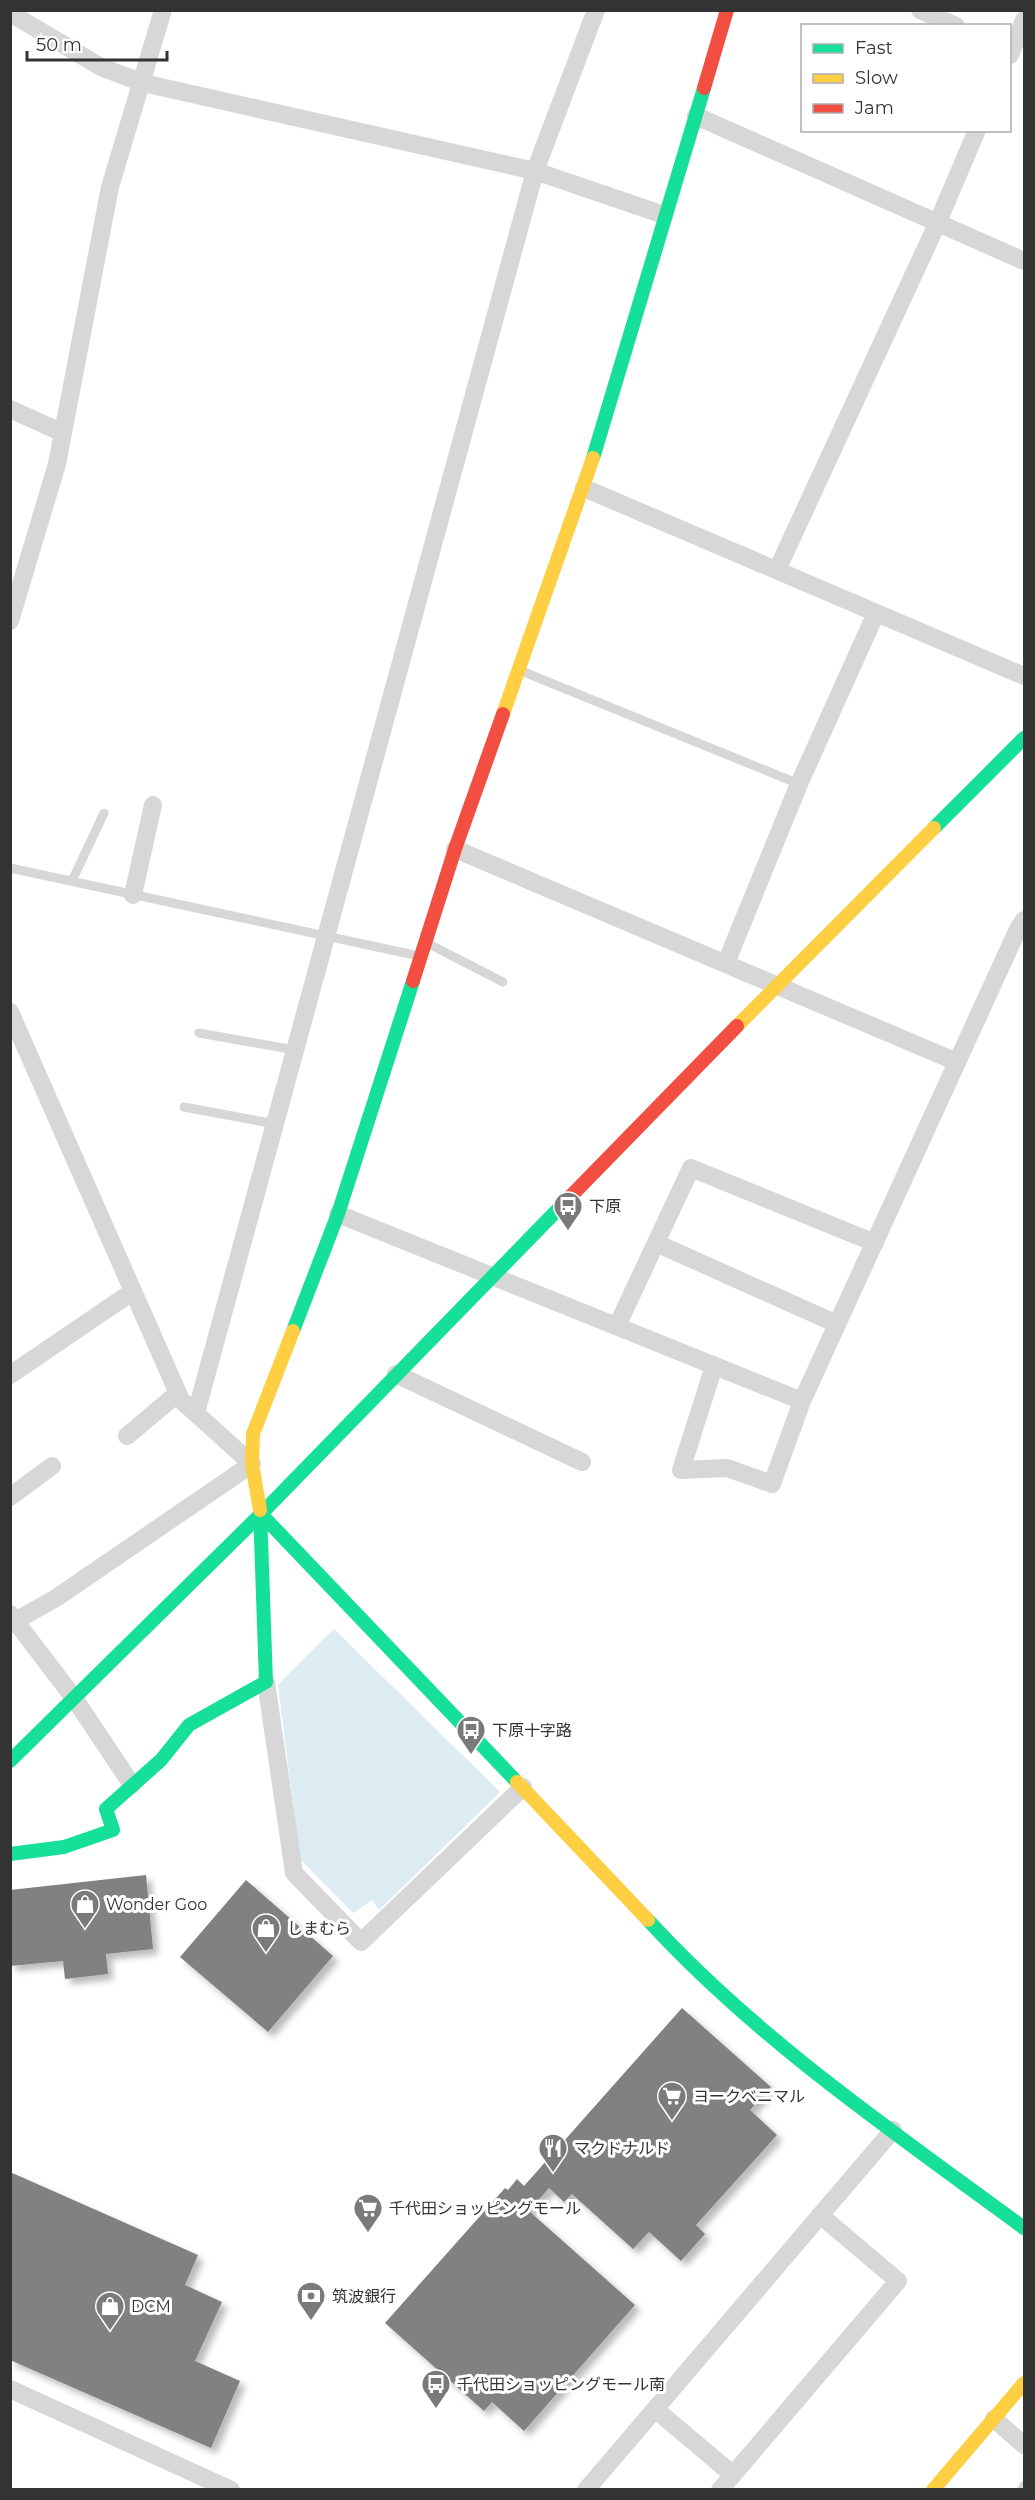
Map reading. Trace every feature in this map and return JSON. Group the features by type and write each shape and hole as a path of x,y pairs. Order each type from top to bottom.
{"street":[{"path":"10,621 57,464 110,187 163,10"},
{"path":"196,1413 535,171 596,10"},
{"path":"522,1787 361,1942 294,1873 266,1682 261,1514 252,1464 253,1434 338,1214 455,849 584,488 727,10"},
{"path":"920,10 952,24"},
{"path":"10,13 101,67 143,83 535,171 664,215"},
{"path":"1014,52 1024,20"},
{"path":"696,116 1024,261"},
{"path":"777,570 937,224 976,132"},
{"path":"10,409 63,433"},
{"path":"584,488 1024,676"},
{"path":"726,963 799,784 876,612"},
{"path":"10,1761 261,1514 777,985 1024,738"},
{"path":"133,895 153,805"},
{"path":"455,849 957,1062"},
{"path":"714,1366 681,1470 727,1468 772,1484 802,1401 1024,920"},
{"path":"10,1012 181,1400 252,1464"},
{"path":"617,1326 691,1168 875,1243"},
{"path":"338,1214 802,1401"},
{"path":"656,1243 837,1324"},
{"path":"10,1375 132,1292"},
{"path":"396,1374 582,1462"},
{"path":"127,1436 178,1393"},
{"path":"132,1785 74,1698 12,1620 56,1598 252,1464"},
{"path":"10,1497 52,1466"},
{"path":"261,1514 678,1953 733,2005 829,2083 1024,2228"},
{"path":"10,1854 64,1847 112,1830 106,1809 161,1760 189,1725 266,1682"},
{"path":"586,2490 893,2130"},
{"path":"720,2490 898,2281 820,2215"},
{"path":"933,2490 1024,2383"},
{"path":"10,2389 231,2490"},
{"path":"655,2409 732,2474"},
{"path":"994,2420 1024,2445"}],"lane":[{"path":"519,670 799,784"},
{"path":"72,881 104,813"},
{"path":"10,868 421,956"},
{"path":"425,942 503,982"},
{"path":"199,1033 296,1050"},
{"path":"184,1107 275,1124"},
{"path":"1021,2490 1024,2486"}],"shaded area":[{"path":"334,1629 500,1792 379,1910 372,1900 353,1913 300,1859 278,1685"}],"building":[{"path":"146,1875 153,1949 106,1954 108,1974 65,1979 63,1961 10,1966 10,1890"},
{"path":"246,1880 333,1956 268,2032 180,1957"},
{"path":"682,2008 771,2087 750,2110 777,2135 696,2225 705,2234 681,2261 649,2232 633,2249 572,2194 564,2202 549,2188 529,2211 635,2305 524,2431 492,2402 484,2411 385,2323 505,2188 508,2190 517,2179 524,2186"},
{"name":"DCM","path":"10,2172 198,2255 185,2285 222,2302 195,2361 240,2381 211,2448 10,2360"}],"traffic: fast":[{"path":"593,458 704,88"},
{"path":"934,828 1024,738"},
{"path":"293,1331 338,1214 413,981"},
{"path":"10,1761 261,1514 570,1197"},
{"path":"10,1854 64,1847 113,1830 106,1809 161,1760 189,1725 266,1682 260,1510"},
{"path":"261,1514 517,1782"},
{"path":"648,1920 690,1964 781,2045 877,2120 1024,2228"}],"traffic: slow":[{"path":"503,714 593,458"},
{"path":"737,1026 934,828"},
{"path":"260,1510 252,1464 253,1434 293,1331"},
{"path":"517,1782 648,1920"},
{"path":"933,2490 1024,2383"}],"traffic: jam":[{"path":"704,88 727,10"},
{"path":"413,981 455,849 503,714"},
{"path":"570,1197 737,1026"}],"place":[{"name":"下原","path":"568,1232"},
{"name":"下原十字路","path":"471,1756"},
{"name":"Wonder Goo","path":"85,1930"},
{"name":"しまむら","path":"266,1954"},
{"name":"ヨークベニマル","path":"672,2122"},
{"name":"マクドナルド","path":"553,2174"},
{"name":"千代田ショッピングモール","path":"368,2234"},
{"name":"筑波銀行","path":"311,2322"},
{"name":"DCM","path":"110,2332"},
{"name":"千代田ショッピングモール南","path":"436,2410"}]}
